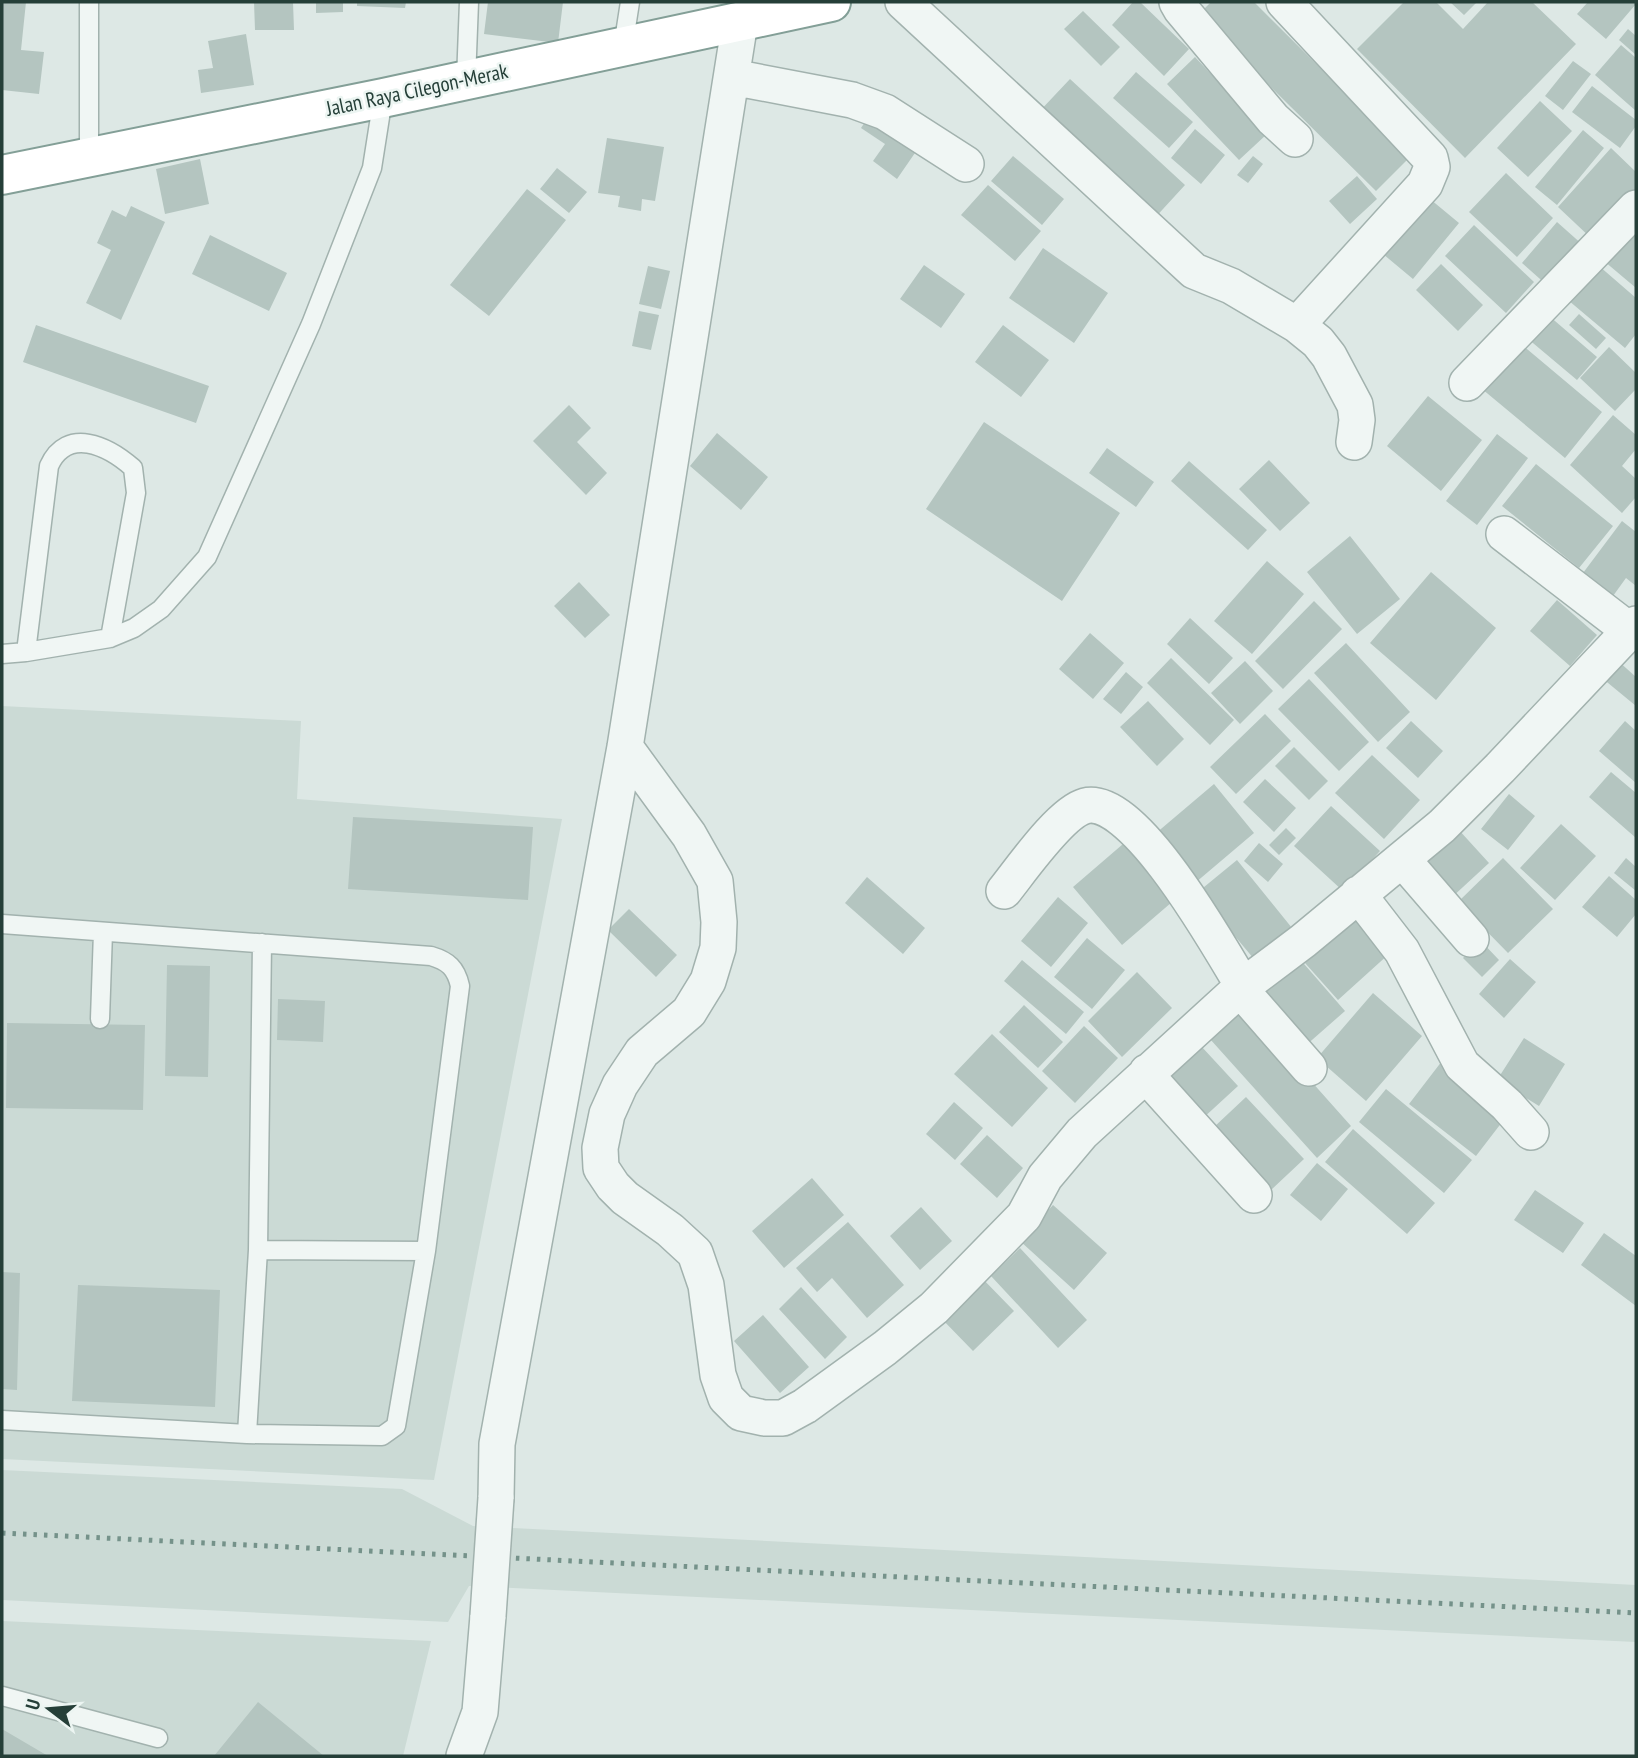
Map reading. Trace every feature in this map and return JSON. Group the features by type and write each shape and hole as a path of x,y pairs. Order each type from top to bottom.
{"highway":[{"name":"Jalan Raya Cilegon-Merak","path":"2,175 622,47 746,14 818,3"}],"street":[{"path":"903,2 1194,271 1231,286 1297,325 1324,349 1354,405 1357,420 1354,442"},
{"path":"1177,2 1273,119 1295,139"},
{"path":"1284,2 1430,159 1432,167 1425,184 1297,325"},
{"path":"464,1756 480,1712 498,1444 625,747 732,77 746,14"},
{"path":"732,77 852,100 885,112 966,164"},
{"path":"1467,383 1636,208"},
{"path":"625,747 689,835 715,881 719,922 718,948 708,981 689,1012 642,1052 620,1085 607,1114 600,1148 601,1168 625,1198 670,1230 695,1253 706,1285 718,1375 726,1398 741,1413 764,1418 783,1418 805,1406 885,1348 934,1308 1024,1216 1045,1177 1082,1133 1241,988 1303,941 1442,826 1633,627 1504,534"},
{"path":"1003,891 1068,814 1086,806 1100,806 1114,812 1151,846 1193,905 1241,988 1309,1068"},
{"path":"1402,859 1471,939"},
{"path":"1358,894 1402,951 1462,1065 1507,1105 1531,1132"},
{"path":"1147,1072 1156,1086 1255,1195"}],"lane":[{"path":"89,2 89,157"},
{"path":"466,80 469,2"},
{"path":"622,47 630,2"},
{"path":"2,654 110,638 134,628 161,609 207,557 311,324 372,169 383,98"},
{"path":"26,652 49,466 55,452 68,443 95,445 117,454 133,468 136,493 110,638"},
{"path":"2,924 431,956 445,960 457,972 460,986 426,1251 396,1426 382,1436 247,1434 2,1420"},
{"path":"100,1019 103,932"},
{"path":"247,1434 258,1250 262,943"},
{"path":"258,1250 426,1251"},
{"path":"2,1696 158,1738"}],"shaded area":[{"path":"2,706 301,721 297,799 562,819 434,1480 2,1459"},
{"path":"2,1470 402,1489 473,1526 1636,1585 1636,1642 469,1586 448,1622 2,1600"},
{"path":"2,1621 431,1641 403,1756 2,1756"}],"building":[{"path":"2,2 26,2 21,50 44,52 39,94 2,90"},
{"path":"254,2 293,2 294,30 255,30"},
{"path":"316,2 343,2 343,12 316,13"},
{"path":"357,2 406,2 405,8 357,6"},
{"path":"488,2 563,2 558,43 484,34"},
{"path":"1133,2 1140,2 1189,49 1164,76 1112,25"},
{"path":"1211,2 1254,2 1410,157 1376,191 1198,15"},
{"path":"1404,2 1436,2 1463,29 1488,2 1532,2 1576,44 1465,158 1357,49"},
{"path":"1450,2 1477,2 1464,15"},
{"path":"1588,2 1636,4 1606,39 1577,14"},
{"path":"1083,11 1120,47 1101,66 1064,29"},
{"path":"1628,29 1636,36 1636,55 1619,40"},
{"path":"246,34 254,85 201,93 198,70 213,68 208,41"},
{"path":"1621,45 1636,58 1636,111 1595,75"},
{"path":"1195,57 1267,134 1239,160 1167,84"},
{"path":"1573,61 1591,74 1563,110 1545,96"},
{"path":"1136,72 1193,122 1169,148 1113,98"},
{"path":"1070,79 1185,185 1152,221 1037,114"},
{"path":"1592,86 1636,120 1636,126 1620,148 1572,112"},
{"path":"1540,101 1572,131 1528,177 1497,148"},
{"path":"869,116 917,150 897,179 873,161 885,144 861,128"},
{"path":"1195,129 1225,155 1201,184 1171,158"},
{"path":"1583,130 1604,148 1557,205 1535,187"},
{"path":"607,138 664,147 655,201 642,199 641,211 618,207 620,196 598,193"},
{"path":"1611,148 1636,172 1636,190 1592,239 1558,207"},
{"path":"1013,156 1064,199 1042,225 991,181"},
{"path":"1253,156 1263,164 1248,183 1237,175"},
{"path":"200,159 209,204 165,214 156,169"},
{"path":"557,168 587,192 569,213 540,189"},
{"path":"1506,173 1553,218 1517,257 1469,212"},
{"path":"1357,176 1377,199 1350,224 1329,201"},
{"path":"988,185 1041,231 1015,261 961,215"},
{"path":"527,189 566,220 489,316 450,285"},
{"path":"1430,199 1459,223 1413,279 1383,254"},
{"path":"131,206 165,222 121,320 86,303 111,250 97,243 112,210 126,217"},
{"path":"1557,222 1584,246 1549,287 1522,263"},
{"path":"1474,225 1534,282 1506,313 1445,256"},
{"path":"1636,232 1636,288 1604,261"},
{"path":"210,235 287,273 269,311 192,274"},
{"path":"1043,248 1108,293 1074,343 1009,298"},
{"path":"1591,259 1636,298 1636,334 1625,348 1562,295"},
{"path":"1441,264 1483,305 1458,331 1416,290"},
{"path":"924,265 965,294 941,328 900,299"},
{"path":"648,266 670,271 661,309 639,304"},
{"path":"1541,309 1597,357 1577,380 1521,333"},
{"path":"639,311 659,315 651,350 632,346"},
{"path":"1579,314 1606,338 1596,349 1569,325"},
{"path":"36,325 209,386 196,423 23,362"},
{"path":"1003,325 1049,360 1021,397 975,362"},
{"path":"1514,338 1602,412 1565,458 1476,384"},
{"path":"1609,347 1636,373 1636,389 1615,411 1580,378"},
{"path":"1428,396 1482,440 1441,491 1387,446"},
{"path":"569,405 591,428 577,442 607,473 586,495 533,441"},
{"path":"1613,415 1636,435 1636,449 1622,466 1636,479 1636,497 1622,513 1570,465"},
{"path":"984,422 1120,513 1062,601 926,509"},
{"path":"717,433 768,477 741,510 690,466"},
{"path":"1497,434 1528,458 1477,525 1446,501"},
{"path":"1107,448 1154,482 1136,507 1089,473"},
{"path":"1269,460 1310,503 1280,531 1239,489"},
{"path":"1189,461 1267,530 1248,550 1171,481"},
{"path":"1536,464 1613,526 1579,568 1502,506"},
{"path":"1622,521 1636,532 1636,586 1626,578 1613,596 1583,573"},
{"path":"1350,536 1400,599 1357,634 1307,572"},
{"path":"1267,561 1304,594 1252,654 1214,621"},
{"path":"1431,572 1496,628 1436,700 1370,643"},
{"path":"579,582 610,615 585,638 554,606"},
{"path":"1557,600 1597,635 1570,666 1530,631"},
{"path":"1314,601 1342,629 1283,689 1255,661"},
{"path":"1190,618 1233,658 1209,684 1167,644"},
{"path":"1090,633 1124,663 1093,699 1059,669"},
{"path":"1346,643 1410,712 1378,742 1314,673"},
{"path":"1171,658 1234,720 1210,745 1147,683"},
{"path":"1617,660 1636,677 1636,706 1602,678"},
{"path":"1245,661 1273,691 1240,724 1211,693"},
{"path":"1126,672 1143,687 1121,714 1103,699"},
{"path":"1309,679 1369,742 1339,771 1278,709"},
{"path":"1148,701 1184,739 1157,766 1120,727"},
{"path":"1265,714 1291,741 1236,794 1210,767"},
{"path":"1411,721 1443,751 1418,778 1386,748"},
{"path":"1625,721 1636,731 1636,783 1599,751"},
{"path":"1294,747 1328,781 1309,800 1275,766"},
{"path":"1372,755 1420,800 1384,839 1335,793"},
{"path":"1611,772 1636,793 1636,838 1589,797"},
{"path":"1265,779 1296,808 1274,832 1243,802"},
{"path":"1214,784 1254,833 1195,883 1155,834"},
{"path":"1509,794 1535,816 1508,850 1481,829"},
{"path":"1331,806 1380,851 1343,891 1294,846"},
{"path":"353,817 533,827 528,900 348,889"},
{"path":"1561,824 1596,856 1555,900 1520,868"},
{"path":"1286,828 1296,838 1279,855 1269,845"},
{"path":"1458,829 1489,863 1450,899 1419,865"},
{"path":"1130,838 1179,896 1122,945 1073,887"},
{"path":"1259,843 1283,864 1268,882 1244,861"},
{"path":"1503,858 1553,909 1508,953 1458,902"},
{"path":"1626,858 1636,867 1636,891 1614,873"},
{"path":"1237,860 1292,928 1254,959 1198,892"},
{"path":"1609,876 1636,900 1636,914 1617,937 1582,907"},
{"path":"867,877 925,928 903,954 845,903"},
{"path":"1058,897 1088,923 1051,967 1021,941"},
{"path":"629,909 677,955 656,977 608,930"},
{"path":"1357,916 1390,953 1338,1000 1305,963"},
{"path":"1087,938 1125,970 1092,1009 1054,977"},
{"path":"1480,940 1499,960 1482,977 1463,958"},
{"path":"1298,957 1345,1011 1304,1047 1257,994"},
{"path":"1510,959 1536,982 1504,1018 1479,994"},
{"path":"1022,960 1084,1012 1066,1034 1004,981"},
{"path":"167,965 210,966 208,1077 165,1076"},
{"path":"1137,972 1172,1008 1122,1057 1088,1021"},
{"path":"1373,993 1422,1036 1366,1101 1317,1058"},
{"path":"278,999 325,1001 323,1042 277,1040"},
{"path":"1024,1005 1063,1042 1038,1068 999,1032"},
{"path":"1245,1007 1351,1126 1317,1158 1210,1039"},
{"path":"7,1023 145,1025 143,1110 6,1108"},
{"path":"1084,1026 1118,1058 1075,1103 1042,1071"},
{"path":"992,1034 1048,1088 1012,1127 954,1074"},
{"path":"1524,1038 1565,1064 1539,1106 1497,1080"},
{"path":"1201,1046 1238,1086 1201,1120 1164,1081"},
{"path":"1442,1061 1509,1113 1476,1156 1409,1104"},
{"path":"1386,1089 1472,1160 1444,1193 1359,1122"},
{"path":"1246,1097 1304,1159 1271,1190 1213,1128"},
{"path":"954,1102 983,1128 955,1160 926,1134"},
{"path":"1353,1129 1435,1203 1407,1234 1325,1162"},
{"path":"987,1135 1023,1168 997,1198 960,1164"},
{"path":"1317,1163 1348,1189 1321,1221 1290,1195"},
{"path":"812,1178 844,1215 784,1268 752,1231"},
{"path":"1535,1190 1584,1223 1563,1253 1514,1220"},
{"path":"1053,1205 1107,1253 1074,1290 1020,1241"},
{"path":"921,1207 952,1241 920,1270 890,1236"},
{"path":"848,1222 904,1285 867,1318 832,1278 817,1292 796,1268"},
{"path":"1604,1233 1636,1256 1636,1306 1581,1265"},
{"path":"1020,1248 1087,1320 1058,1348 991,1276"},
{"path":"2,1272 20,1273 17,1390 2,1389"},
{"path":"979,1275 1014,1311 973,1351 939,1316"},
{"path":"78,1285 220,1290 215,1407 72,1401"},
{"path":"801,1287 847,1337 825,1359 779,1309"},
{"path":"763,1315 809,1367 780,1393 734,1341"},
{"path":"258,1702 324,1756 214,1756"},
{"path":"2,1729 48,1756 2,1756"}],"railway":[{"path":"2,1533 1636,1613"}]}
